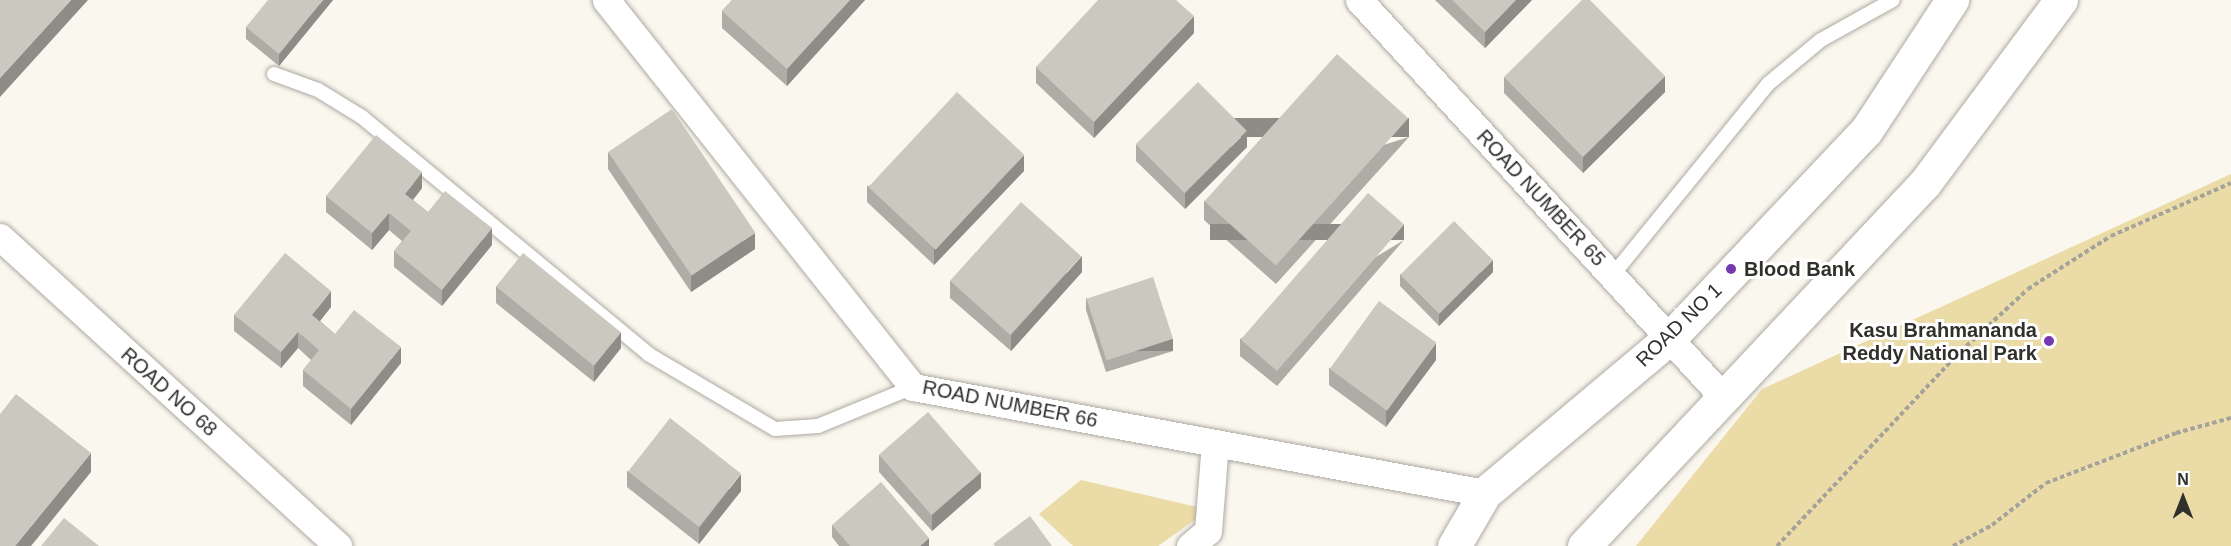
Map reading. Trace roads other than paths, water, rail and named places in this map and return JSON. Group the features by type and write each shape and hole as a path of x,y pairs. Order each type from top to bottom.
{"main road":[{"name":"ROAD NO 1","path":"1454,546 1485,493 1670,338 1866,131 1952,0"},
{"path":"1584,546 1924,183 2061,0"}],"street":[{"name":"ROAD NUMBER 66","path":"606,0 913,387 1485,493"},
{"name":"ROAD NUMBER 65","path":"1359,0 1723,397"},
{"name":"ROAD NO 68","path":"0,237 338,546"},
{"path":"1190,546 1208,531 1215,443"}],"lane":[{"path":"1612,276 1768,84 1821,40 1893,0"},
{"path":"274,74 318,90 362,117 648,354 765,424 795,432 818,426 913,387"}],"place":[{"name":"Blood Bank","path":"1731,269"},
{"name":"Kasu Brahmananda Reddy National Park","path":"2049,341"}]}
